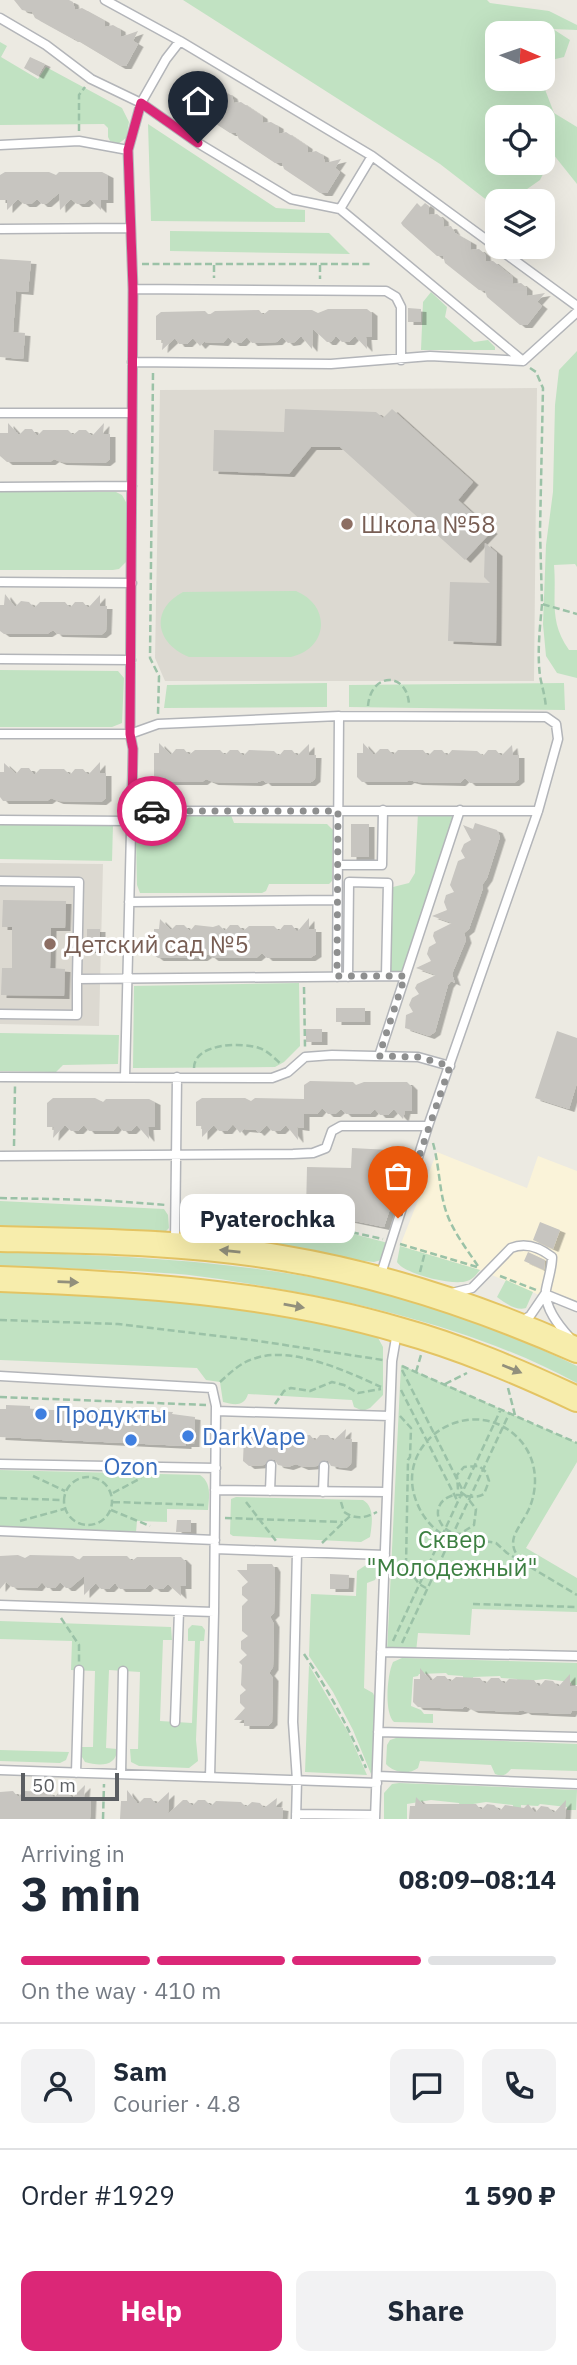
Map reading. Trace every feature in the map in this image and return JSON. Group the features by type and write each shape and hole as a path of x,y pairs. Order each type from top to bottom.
{"main road":[{"path":"0,1239 175,1246 283,1258 424,1292 577,1348"},
{"path":"0,1279 85,1282 219,1294 315,1310 426,1338 509,1368 577,1399"}],"lane":[{"path":"105,0 180,41 372,156 577,306"},
{"path":"0,19 46,45 91,79 141,103 198,143 291,200 340,209 523,361"},
{"path":"125,1077 133,749 130,734 133,289 128,150 141,103 166,59 180,41"},
{"path":"0,145 79,141 128,150"},
{"path":"340,209 372,156"},
{"path":"0,229 130,229"},
{"path":"133,289 386,291 396,297 401,307 401,360"},
{"path":"132,362 331,364 430,356 523,361 577,312"},
{"path":"0,413 132,413"},
{"path":"0,487 132,486"},
{"path":"0,582 132,583"},
{"path":"0,659 131,660"},
{"path":"337,976 339,716"},
{"path":"0,734 130,734 158,724 339,716 546,717 556,724 558,739 538,811 428,1126 379,1279"},
{"path":"0,820 383,810 538,811"},
{"path":"338,865 382,865 383,810"},
{"path":"379,1056 460,810"},
{"path":"0,881 79,882 76,1015 0,1014"},
{"path":"348,976 349,883 388,883 386,976"},
{"path":"129,902 337,900"},
{"path":"77,978 405,976"},
{"path":"0,1077 272,1078 289,1072 305,1057 418,1057 450,1066"},
{"path":"175,1246 177,1077"},
{"path":"0,1156 313,1153 326,1148 331,1131 341,1126 428,1126"},
{"path":"424,1292 466,1291 480,1281 511,1248 518,1245 532,1246 552,1257 545,1294 530,1316 517,1325"},
{"path":"545,1294 577,1307"},
{"path":"545,1294 549,1310 577,1348"},
{"path":"297,1552 293,1722 297,1780 296,1816 375,1817 384,1652 391,1361 398,1329"},
{"path":"0,1376 212,1388 216,1409 216,1468 210,1777"},
{"path":"216,1409 390,1416"},
{"path":"4,1464 216,1468"},
{"path":"270,1491 271,1465"},
{"path":"323,1492 324,1466"},
{"path":"215,1490 387,1492"},
{"path":"0,1531 215,1539"},
{"path":"215,1549 385,1555"},
{"path":"0,1605 214,1612"},
{"path":"175,1723 179,1611"},
{"path":"384,1652 577,1656"},
{"path":"76,1773 79,1670"},
{"path":"121,1774 123,1671"},
{"path":"378,1732 577,1737"},
{"path":"0,1770 297,1780 577,1784"}],"path":[{"path":"79,95 79,141"},
{"path":"132,264 372,264"},
{"path":"214,265 214,289"},
{"path":"320,265 321,289"},
{"path":"523,361 536,372 543,388 540,531 542,604 539,648 546,717"},
{"path":"153,363 150,658 159,676 158,724"},
{"path":"542,604 577,614"},
{"path":"368,716 370,690 387,681 398,683 406,689 409,717"},
{"path":"304,977 305,1057"},
{"path":"194,1077 194,1062 201,1053 211,1047 261,1048 289,1072"},
{"path":"13,1156 15,1076"},
{"path":"0,1198 97,1200 290,1219 391,1241 480,1268 462,1244 445,1209 439,1165 428,1126"},
{"path":"424,1292 425,1252"},
{"path":"488,1271 545,1294"},
{"path":"0,1320 131,1326 252,1340 391,1361 577,1443"},
{"path":"416,1372 426,1338"},
{"path":"212,1388 234,1368 248,1360 265,1355 278,1355 334,1367 384,1389 358,1393 332,1382 316,1390 291,1388 279,1396 270,1413"},
{"path":"401,1403 402,1370 465,1496"},
{"path":"444,1384 471,1371"},
{"path":"507,1386 515,1415"},
{"path":"401,1390 457,1502"},
{"path":"0,1397 216,1409"},
{"path":"397,1652 453,1534 475,1465 501,1409"},
{"path":"384,1652 457,1502 465,1496 483,1469 510,1413"},
{"path":"400,1416 411,1428 406,1564 419,1584 427,1589"},
{"path":"522,1561 515,1551 513,1538 530,1507 535,1489 534,1470 528,1452 520,1440 495,1423 466,1419 451,1423 427,1441 414,1466 414,1496 421,1514 433,1528 451,1538 468,1543 493,1542 522,1561 577,1595"},
{"path":"4,1464 66,1492"},
{"path":"475,1465 464,1467 457,1475 456,1485 465,1496 476,1509 476,1520 465,1532 453,1534 445,1530 438,1518 439,1506 447,1497 465,1496 480,1497 487,1490 489,1481 483,1469 475,1465"},
{"path":"112,1493 162,1467"},
{"path":"90,1476 104,1482 112,1493 111,1510 101,1522 88,1525 71,1519 65,1509 66,1492 76,1479 90,1476"},
{"path":"238,1490 284,1552"},
{"path":"341,1492 341,1507 350,1516 363,1518 386,1507"},
{"path":"0,1498 64,1500"},
{"path":"113,1502 215,1505"},
{"path":"13,1522 65,1509"},
{"path":"111,1510 159,1530 159,1537"},
{"path":"312,1552 350,1516"},
{"path":"215,1517 343,1522"},
{"path":"431,1558 440,1562"},
{"path":"473,1604 577,1607"},
{"path":"60,1608 60,1615 79,1645 79,1670"},
{"path":"295,1646 299,1646 330,1693 375,1781"},
{"path":"103,1819 104,1774"}],"shaded area":[{"name":"Школа №58","path":"537,388 534,681 165,681 155,658 160,390"},
{"name":"Детский сад №5","path":"0,863 103,864 99,1026 0,1024"},
{"path":"437,1152 527,1188 538,1156 577,1171 577,1311 480,1270 400,1246"}],"green space":[{"path":"183,0 487,0 490,3 549,11 577,25 577,30 555,29 555,21 485,21 485,91 546,91 551,105 485,105 485,175 542,175 527,189 485,189 485,199 440,164"},
{"path":"555,30 570,40 564,57 555,59"},
{"path":"0,42 7,46 1,57 38,79 46,67 122,108 129,122 126,138 118,144 110,141 108,128 104,124 0,125"},
{"path":"555,114 577,127 577,184 555,156"},
{"path":"148,124 276,208 305,210 305,222 151,221"},
{"path":"170,231 329,233 350,254 170,251"},
{"path":"431,292 447,307 445,317 474,342 488,340 495,350 421,350 423,302"},
{"path":"577,351 577,567 575,564 554,565 558,629 569,650 577,650 577,678 557,673 546,656 543,624 559,370"},
{"path":"0,492 116,492 122,495 127,504 127,561 119,569 113,570 0,570"},
{"path":"296,591 316,607 321,627 312,645 291,657 189,657 169,644 161,626 165,608 183,592"},
{"path":"0,670 118,671 124,678 122,723 112,727 0,727"},
{"path":"327,683 327,707 164,708 167,685"},
{"path":"564,683 565,710 349,707 349,685"},
{"path":"418,812 455,812 403,972 391,971 393,887 409,883 415,873"},
{"path":"231,815 234,823 327,824 333,830 332,881 329,884 269,884 262,893 140,893 137,885 136,838 147,838 147,828 136,827 136,823 142,816"},
{"path":"0,822 113,824 112,861 0,859"},
{"path":"299,983 300,1046 275,1067 133,1068 134,986"},
{"path":"0,1033 119,1035 118,1064 63,1065 56,1072 0,1071"},
{"path":"0,1201 164,1209 168,1215 169,1228 164,1233 0,1226"},
{"path":"189,1210 346,1232 388,1243 381,1260 374,1262 323,1257 296,1248 258,1241 226,1242 189,1238 184,1234 185,1214"},
{"path":"400,1246 480,1270 467,1281 451,1282 429,1278 409,1271 397,1262"},
{"path":"0,1252 161,1259 268,1270 321,1279 425,1305 502,1332 577,1366 577,1383 542,1365 467,1336 352,1303 192,1275 0,1267"},
{"path":"506,1280 533,1292 526,1308 507,1304 497,1297"},
{"path":"0,1288 96,1291 278,1311 377,1336 383,1347 383,1395 363,1411 354,1407 352,1400 248,1394 244,1401 235,1404 223,1402 220,1382 206,1380 197,1368 0,1360"},
{"name":"Сквер \"Молодежный\"","path":"401,1365 577,1443 577,1462 526,1548 577,1578 577,1612 472,1609 470,1635 418,1633 416,1652 387,1652"},
{"path":"0,1470 200,1475 208,1486 208,1510 167,1509 167,1522 137,1521 136,1532 0,1527"},
{"path":"231,1499 363,1500 371,1511 370,1537 361,1542 233,1536 230,1534"},
{"path":"369,1563 374,1564 379,1571 375,1580 367,1583 364,1688 373,1693 375,1698 371,1774 353,1730 333,1692 309,1656 311,1594 356,1596 357,1571"},
{"path":"0,1621 171,1627 172,1640 163,1640 160,1721 192,1723 195,1641 188,1641 188,1629 192,1625 202,1626 205,1630 204,1641 200,1641 196,1740 198,1761 189,1768 139,1766 131,1762 130,1749 138,1749 140,1672 109,1670 106,1748 117,1749 116,1755 106,1764 85,1762 82,1747 93,1747 95,1671 71,1670 72,1641 0,1639"},
{"path":"402,1658 577,1663 577,1685 545,1679 518,1682 517,1679 500,1676 473,1677 473,1680 446,1673 419,1674 413,1677 411,1706 424,1714 433,1714 433,1723 394,1722 389,1711 388,1684 393,1662"},
{"path":"309,1665 349,1734 367,1775 305,1772"},
{"path":"399,1737 577,1744 577,1771 511,1769 500,1775 495,1774 491,1765 420,1761 418,1768 402,1772 386,1764 387,1745 390,1740"},
{"path":"0,1750 69,1752 66,1760 60,1763 0,1761"},
{"path":"392,1784 577,1790 576,1810 540,1804 513,1808 513,1805 486,1802 460,1806 459,1803 431,1800 407,1804 407,1819 384,1819 384,1793"}],"building":[{"path":"14,0 69,0 73,2 75,10 82,8 104,20 105,27 113,25 120,29 121,37 138,31 133,41 138,44 126,66 120,66 35,18 32,12 22,10"},
{"path":"30,57 45,64 38,76 24,68"},
{"path":"215,78 218,93 226,92 232,96 234,103 241,102 262,116 263,123 271,122 278,126 279,134 286,132 307,146 308,153 316,151 323,155 325,163 341,159 335,168 340,172 327,193 320,193 284,169 282,163 275,163 239,139 236,133 230,133 193,109 192,103 205,83 210,86"},
{"path":"5,172 49,172 56,175 59,172 102,172 108,175 108,200 101,200 101,210 90,199 84,204 77,204 71,199 60,210 59,193 46,204 37,199 31,204 24,204 18,199 7,210 7,200 0,200 0,175"},
{"path":"417,203 421,207 425,203 429,206 429,215 437,214 443,219 444,227 451,226 455,233 471,242 471,250 479,249 485,254 486,261 493,261 512,276 513,284 521,283 527,288 527,296 545,293 537,302 542,306 527,325 520,325 487,297 485,291 479,290 445,263 443,256 437,256 401,223"},
{"path":"0,259 31,261 28,292 16,291 13,332 25,333 23,359 0,357"},
{"path":"408,308 421,309 421,322 408,322"},
{"path":"328,309 367,309 372,313 372,337 366,337 367,349 355,336 349,342 342,342 336,336 331,342 327,342 313,329 312,349 301,336 295,342 288,343 282,337 277,342 252,343 247,337 241,343 234,343 228,337 223,343 204,342 200,346 193,338 187,344 179,344 175,338 162,350 163,340 156,340 156,316 161,312 205,311 209,315 215,311 259,310 263,315 269,310 312,310 318,313"},
{"path":"285,409 376,412 383,418 392,409 473,482 458,500 492,531 465,560 340,447 311,447 289,474 213,471 214,430 284,432"},
{"path":"8,423 19,435 25,429 32,429 37,436 43,430 68,430 73,435 79,430 86,430 92,436 104,423 103,434 110,434 110,459 105,463 61,462 54,459 50,462 7,462 0,456 0,433 8,433"},
{"path":"485,543 497,553 496,643 448,641 450,582 490,583 484,577"},
{"path":"5,594 15,607 21,601 29,602 34,608 40,602 65,602 70,608 75,602 83,602 88,608 100,595 100,606 107,606 106,631 101,635 57,634 53,630 47,634 4,634 0,631 0,605 4,605"},
{"path":"159,743 171,755 176,749 184,749 189,755 195,750 220,750 225,755 230,750 238,750 243,756 249,750 274,751 279,756 284,750 292,750 297,756 309,744 309,755 316,755 315,779 310,783 266,783 263,780 256,783 213,782 206,779 202,782 158,782 154,776 154,753 159,753"},
{"path":"363,743 374,755 380,749 388,749 393,755 398,750 423,750 428,756 434,750 442,750 447,756 452,750 477,751 483,756 488,750 496,750 501,756 512,745 513,755 519,755 519,779 514,783 470,783 465,778 460,783 409,780 362,782 357,777 357,753 363,753"},
{"path":"100,762 100,773 106,773 106,798 101,802 58,801 51,798 47,801 3,801 0,797 0,772 4,772 4,763 16,774 21,768 29,768 34,775 40,769 64,769 70,775 75,769 83,769 88,775"},
{"path":"475,823 497,830 500,837 469,929 464,933 466,940 452,974 455,983 451,981 448,985 435,1032 429,1036 405,1028 406,1015 413,1012 409,1005 412,998 419,994 415,988 417,984 436,975 416,968 431,961 427,954 429,947 436,943 434,932 452,923 432,916 447,910 444,902 446,895 454,892 450,885 458,861 465,858 461,851 464,844 471,840 463,825 473,829"},
{"path":"351,824 369,824 369,857 351,857"},
{"path":"3,900 66,901 65,928 51,928 50,968 65,969 64,996 1,995 2,968 12,968 12,927 2,927"},
{"path":"309,918 309,929 316,929 316,954 310,958 267,958 262,953 256,958 213,958 208,954 202,958 158,958 153,954 154,929 159,929 160,919 171,930 176,925 184,925 190,931 195,925 219,925 225,931 230,925 238,925 243,931 249,926 274,926 279,931 284,925 292,925 297,932"},
{"path":"87,929 100,929 100,950 87,950"},
{"path":"336,1008 365,1008 365,1022 336,1022"},
{"path":"306,1029 322,1029 322,1042 306,1042"},
{"path":"557,1031 577,1038 577,1083 569,1109 535,1098"},
{"path":"310,1081 353,1082 356,1085 364,1082 407,1082 412,1087 412,1111 405,1111 403,1119 394,1109 388,1115 380,1115 375,1109 370,1114 346,1114 341,1109 335,1114 328,1114 322,1108 317,1114 304,1114 304,1128 297,1127 298,1140 286,1125 280,1131 272,1131 267,1125 259,1133 256,1130 244,1129 240,1133 233,1124 227,1131 219,1131 214,1125 202,1137 202,1126 196,1126 196,1102 202,1098 245,1098 251,1101 255,1098 304,1099 304,1085"},
{"path":"53,1098 95,1098 103,1102 106,1099 149,1099 155,1102 155,1127 148,1127 149,1139 137,1125 131,1131 123,1131 118,1125 113,1131 89,1131 84,1125 78,1131 71,1131 65,1125 53,1138 54,1127 47,1127 47,1103"},
{"path":"352,1148 409,1151 384,1227 306,1211 307,1167 351,1168"},
{"path":"540,1222 560,1230 553,1249 533,1240"},
{"path":"528,1252 545,1260 544,1270 524,1261"},
{"path":"6,1405 76,1411 76,1408 101,1409 101,1412 131,1414 147,1414 147,1411 173,1412 172,1414 195,1417 194,1444 186,1446 0,1437 0,1409 6,1409"},
{"path":"251,1427 262,1440 268,1434 275,1434 281,1440 288,1432 291,1436 310,1435 315,1441 320,1435 328,1435 333,1441 346,1429 345,1439 352,1439 351,1464 346,1468 331,1466 324,1460 317,1466 303,1467 296,1464 288,1467 278,1465 271,1459 264,1465 249,1466 243,1461 244,1437 250,1438"},
{"path":"177,1520 191,1520 191,1532 176,1532"},
{"path":"18,1555 25,1558 30,1555 73,1556 79,1560 83,1556 127,1556 132,1561 137,1557 181,1557 186,1562 186,1586 180,1586 181,1596 168,1584 163,1589 155,1589 150,1584 145,1589 120,1589 115,1583 109,1589 101,1589 96,1583 84,1595 84,1576 70,1588 60,1582 55,1588 47,1588 42,1582 37,1588 12,1587 6,1582 0,1589 0,1556"},
{"path":"247,1564 272,1564 275,1569 274,1613 270,1617 274,1624 273,1667 269,1673 273,1678 272,1722 268,1726 244,1726 244,1720 234,1720 245,1708 240,1703 240,1695 246,1690 241,1685 242,1665 239,1662 247,1655 241,1649 241,1641 248,1636 242,1631 242,1606 248,1600 242,1595 242,1587 248,1582 237,1570 247,1570"},
{"path":"330,1574 349,1575 348,1589 330,1589"},
{"path":"420,1668 431,1681 437,1676 445,1676 450,1682 456,1677 480,1678 485,1684 491,1678 499,1678 504,1684 509,1679 534,1680 539,1687 545,1680 553,1681 558,1687 570,1674 570,1686 577,1686 577,1711 570,1714 473,1710 465,1706 462,1709 418,1707 413,1702 414,1679 420,1679"},
{"path":"85,1785 84,1797 91,1797 90,1819 0,1819 0,1792 13,1791 18,1797 24,1791 49,1792 54,1798 59,1792 67,1792 72,1798"},
{"path":"127,1790 138,1804 144,1798 151,1798 156,1804 169,1792 168,1814 183,1800 187,1800 192,1806 198,1800 205,1800 211,1806 216,1801 241,1802 246,1807 252,1802 260,1803 264,1808 277,1798 276,1807 283,1808 282,1819 120,1819 121,1801 127,1801"},
{"path":"416,1797 423,1804 476,1804 481,1810 487,1804 494,1805 500,1811 505,1805 524,1808 528,1804 535,1813 541,1806 548,1807 554,1813 566,1800 565,1819 409,1819 410,1806 415,1806"}],"way so far":[{"path":"152,811 338,811 337,976 405,976 379,1056 418,1057 450,1066 398,1218"}],"place":[{"name":"Школа №58","path":"347,524"},
{"name":"Детский сад №5","path":"50,944"},
{"name":"Pyaterochka","path":"398,1218"},
{"name":"Продукты","path":"41,1414"},
{"name":"DarkVape","path":"188,1436"},
{"name":"Ozon","path":"131,1440"}],"route":[{"path":"152,811 132,811 133,749 130,734 133,289 128,150 141,103 198,143"}]}
